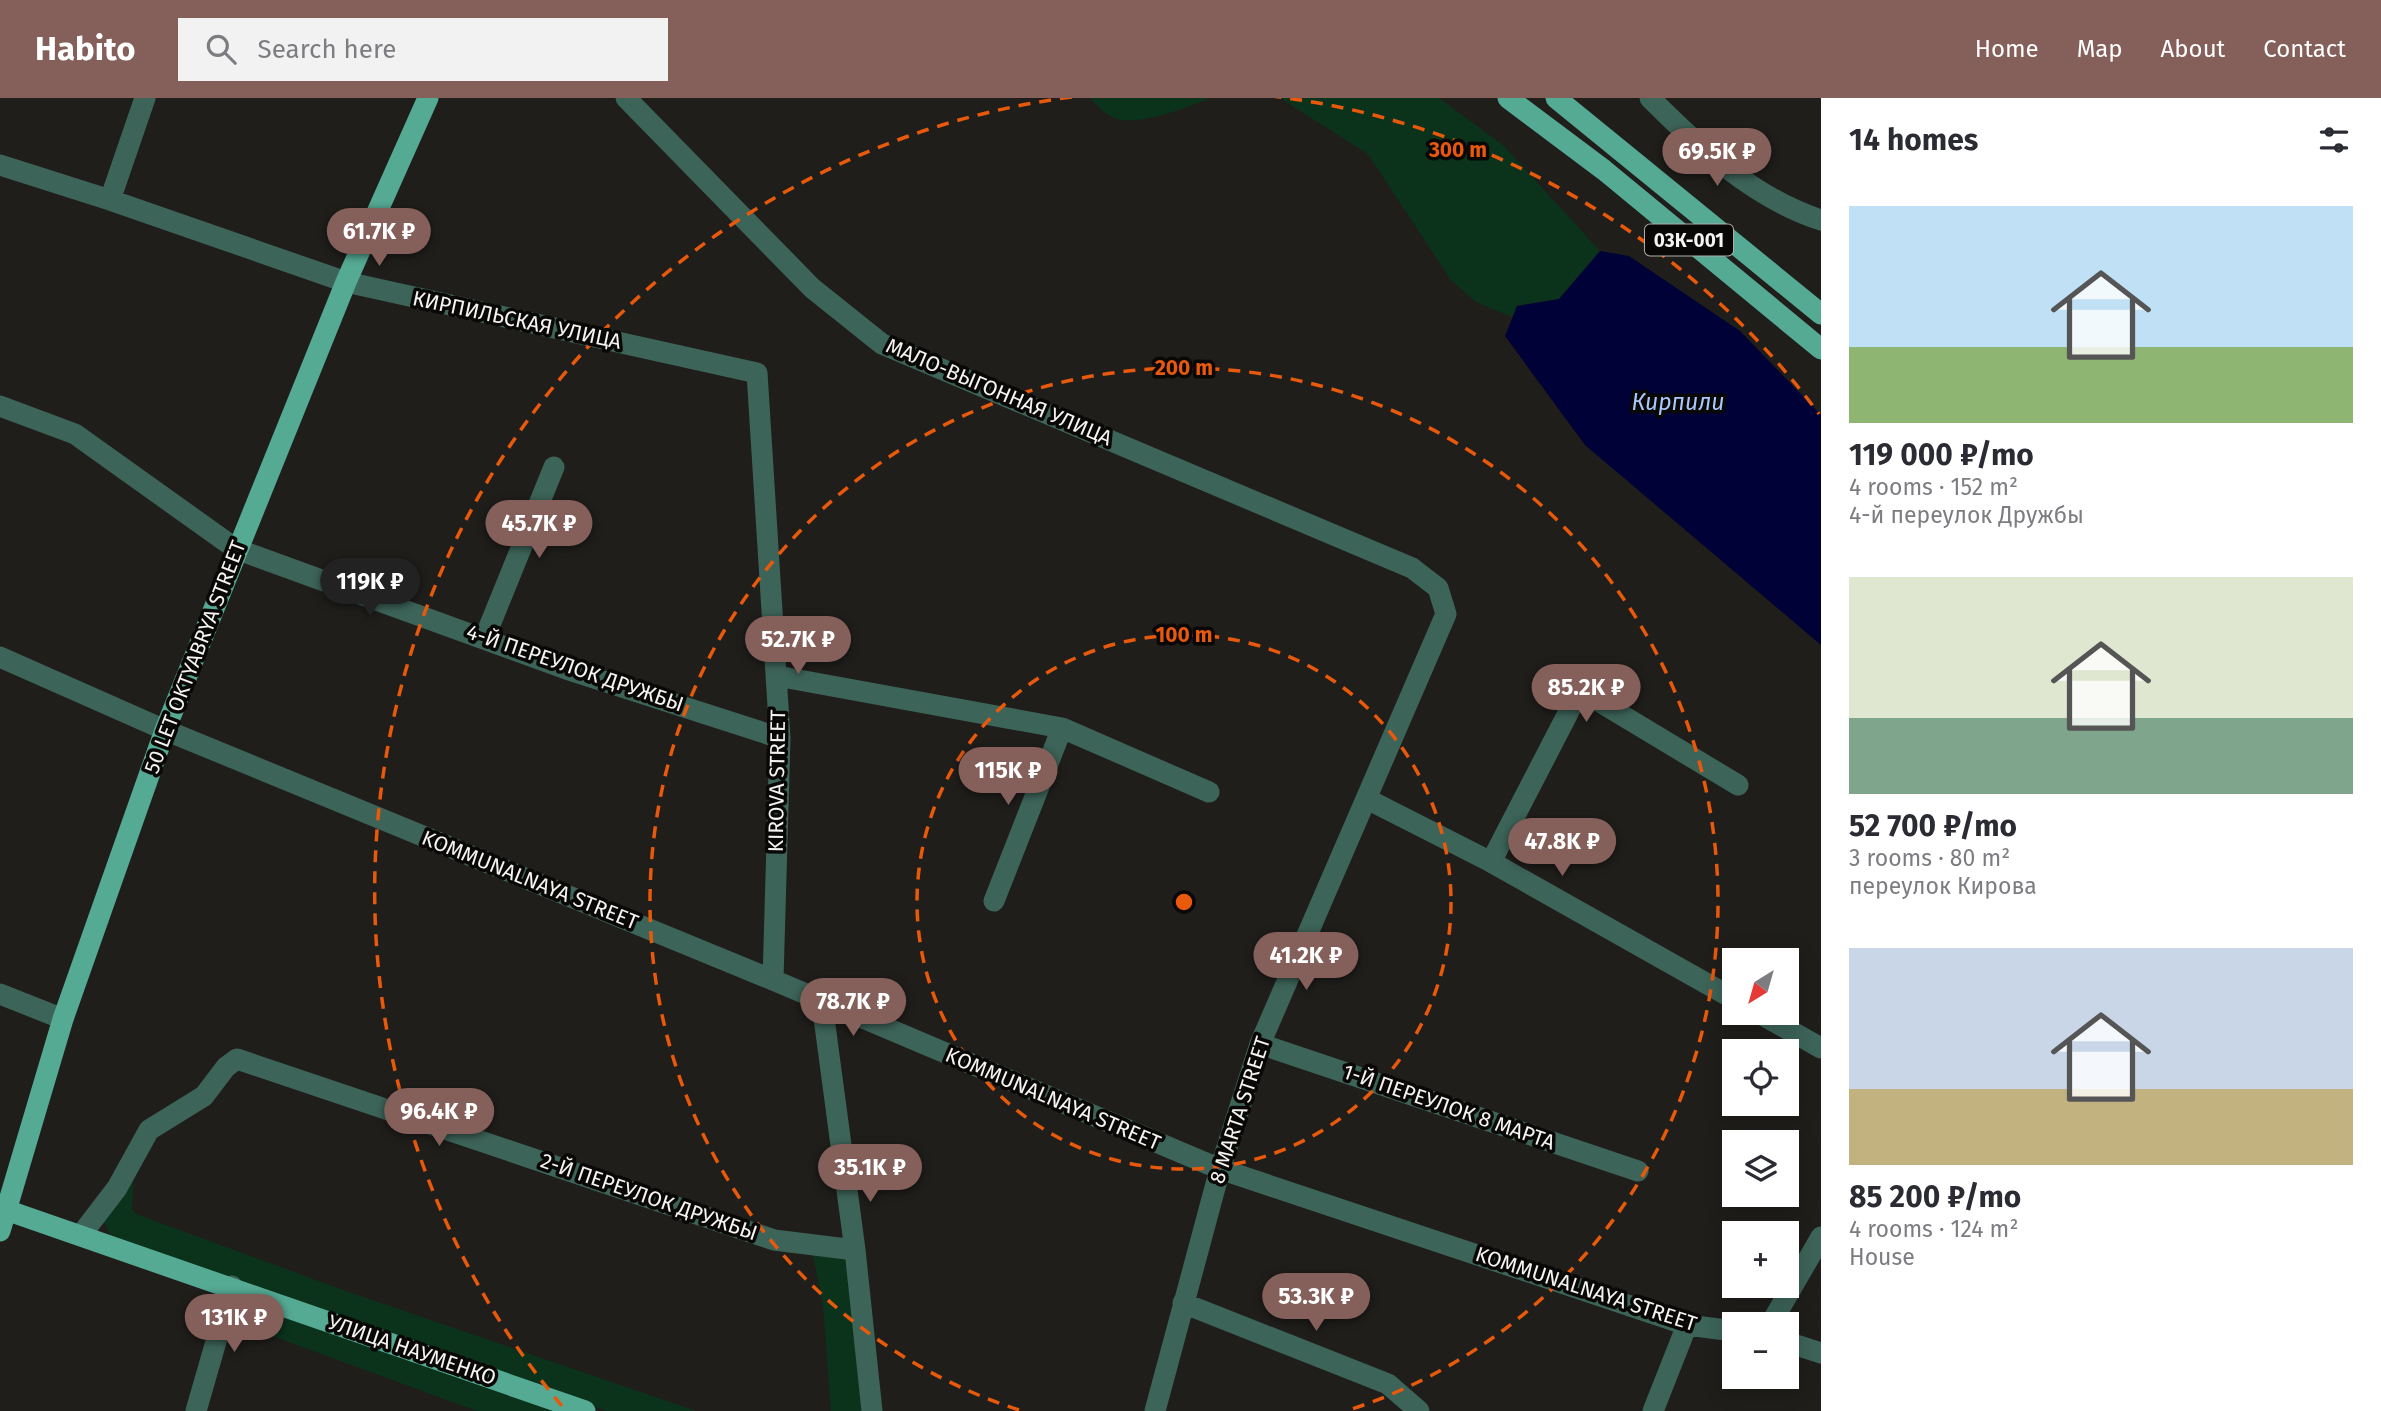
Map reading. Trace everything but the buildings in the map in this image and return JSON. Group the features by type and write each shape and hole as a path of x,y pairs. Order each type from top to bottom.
{"main road":[{"name":"50 LET OKTYABRYA STREET","path":"2,1216 63,1019 165,730 346,282 428,98"},
{"name":"03К-001","path":"1508,98 1604,170 1821,349"},
{"name":"03К-001","path":"1564,104 1821,314"},
{"name":"УЛИЦА НАУМЕНКО","path":"2,1216 80,1235 586,1411"}],"street":[{"path":"110,200 145,98"},
{"name":"МАЛО-ВЫГОННАЯ УЛИЦА","path":"626,98 812,288 882,344 1412,568 1438,588"},
{"path":"1650,98 1738,179 1803,214 1821,220"},
{"name":"КИРПИЛЬСКАЯ УЛИЦА","path":"0,165 346,282 758,373"},
{"name":"KIROVA STREET","path":"758,373 780,738 773,980"},
{"name":"4-Й ПЕРЕУЛОК ДРУЖБЫ","path":"0,406 75,434 236,549 485,637 566,669 780,738"},
{"path":"485,637 554,467"},
{"name":"8 MARTA STREET","path":"1155,1411 1220,1168 1260,1044 1446,614 1438,588"},
{"name":"KOMMUNALNAYA STREET","path":"0,657 165,730 773,980 822,1003 1220,1168 1687,1325 1722,1329"},
{"path":"777,676 1062,728 1209,792"},
{"path":"1491,862 1580,691 1738,785"},
{"path":"994,901 1062,728"},
{"path":"1367,799 1491,862 1722,992"},
{"path":"0,994 63,1019"},
{"path":"822,1003 855,1250 872,1411"},
{"path":"1782,1026 1821,1048"},
{"name":"1-Й ПЕРЕУЛОК 8 МАРТА","path":"1260,1044 1638,1171"},
{"name":"2-Й ПЕРЕУЛОК ДРУЖБЫ","path":"80,1235 120,1184 149,1130 204,1096 226,1068 237,1059 774,1240 855,1250"},
{"path":"1778,1312 1821,1237"},
{"path":"196,1411 232,1286"},
{"path":"1183,1304 1388,1384 1419,1411"},
{"path":"1653,1411 1687,1325"},
{"path":"1799,1346 1821,1353"}],"green space":[{"path":"1090,98 1210,98 1160,116 1120,120 1110,116"},
{"path":"1280,98 1439,98 1504,146 1600,251 1559,299 1517,306 1512,317 1476,302 1451,280 1368,154"},
{"path":"134,1173 132,1209 136,1214 346,1291 696,1411 607,1411 118,1239 110,1234 104,1222"},
{"path":"813,1255 845,1255 865,1411 831,1411 823,1306"},
{"path":"235,1299 555,1411 477,1411 226,1319"}],"water":[{"name":"Кирпили","path":"1600,251 1629,256 1740,331 1821,415 1821,645 1585,445 1505,336 1517,306 1559,299"}]}
